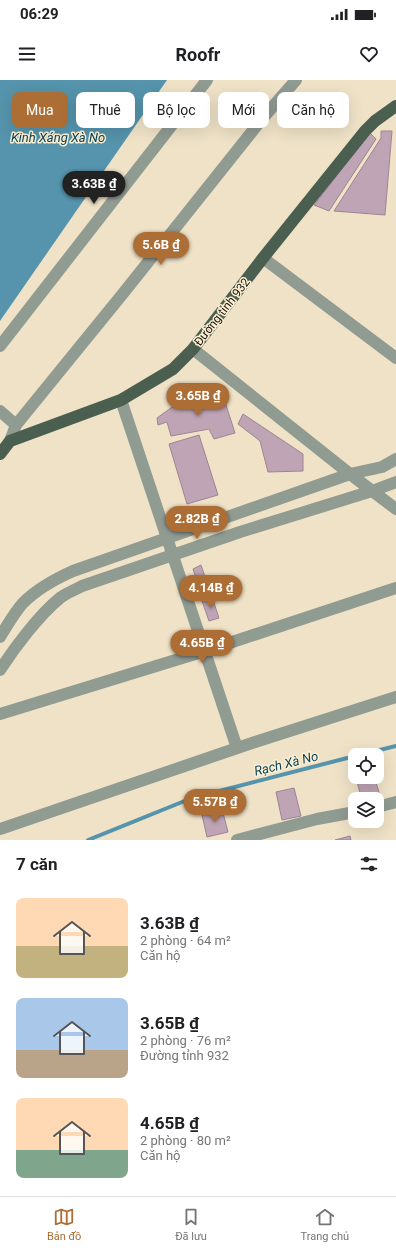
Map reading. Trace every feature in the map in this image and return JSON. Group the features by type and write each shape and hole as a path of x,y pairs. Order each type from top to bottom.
{"main road":[{"name":"Đường tỉnh 932","path":"10,441 122,400 173,369 193,349 263,258 365,131 375,121 396,106"},
{"path":"0,454 10,441"}],"street":[{"path":"0,346 207,80"},
{"path":"10,441 16,425 126,291 262,119 296,80"},
{"path":"263,258 396,358"},
{"path":"193,349 396,509"},
{"path":"122,400 237,748"},
{"path":"0,411 16,425"},
{"path":"0,637 23,603 53,580 73,571 350,474 382,467 396,459"},
{"path":"0,670 47,610 60,598 82,586 396,482"},
{"path":"0,714 205,651 396,588"},
{"path":"0,829 237,748 396,697"},
{"path":"384,805 396,802"},
{"path":"237,840 317,819 348,813"}],"water":[{"name":"Kinh Xáng Xà No","path":"0,80 167,80 159,92 143,92 143,115 135,126 135,92 76,92 76,128 134,128 0,321"}],"building":[{"path":"381,131 392,131 385,215 334,211 381,138"},
{"path":"370,133 376,139 329,211 314,205"},
{"path":"200,387 206,406 225,402 235,433 214,439 209,429 171,436 167,422 158,425 157,418"},
{"path":"243,414 303,454 303,471 268,472 260,441 238,424"},
{"path":"199,435 218,495 187,504 169,444"},
{"path":"201,565 211,594 202,597 193,569"},
{"path":"212,597 219,618 209,621 202,601"},
{"path":"358,784 376,784 379,792 360,792"},
{"path":"294,788 301,816 282,820 276,792"},
{"path":"222,809 228,832 207,837 202,815"},
{"path":"350,836 351,840 335,840"}],"waterway":[{"name":"Rạch Xà No","path":"384,749 396,746"},
{"name":"Rạch Xà No","path":"88,840 192,798 348,758"}]}
